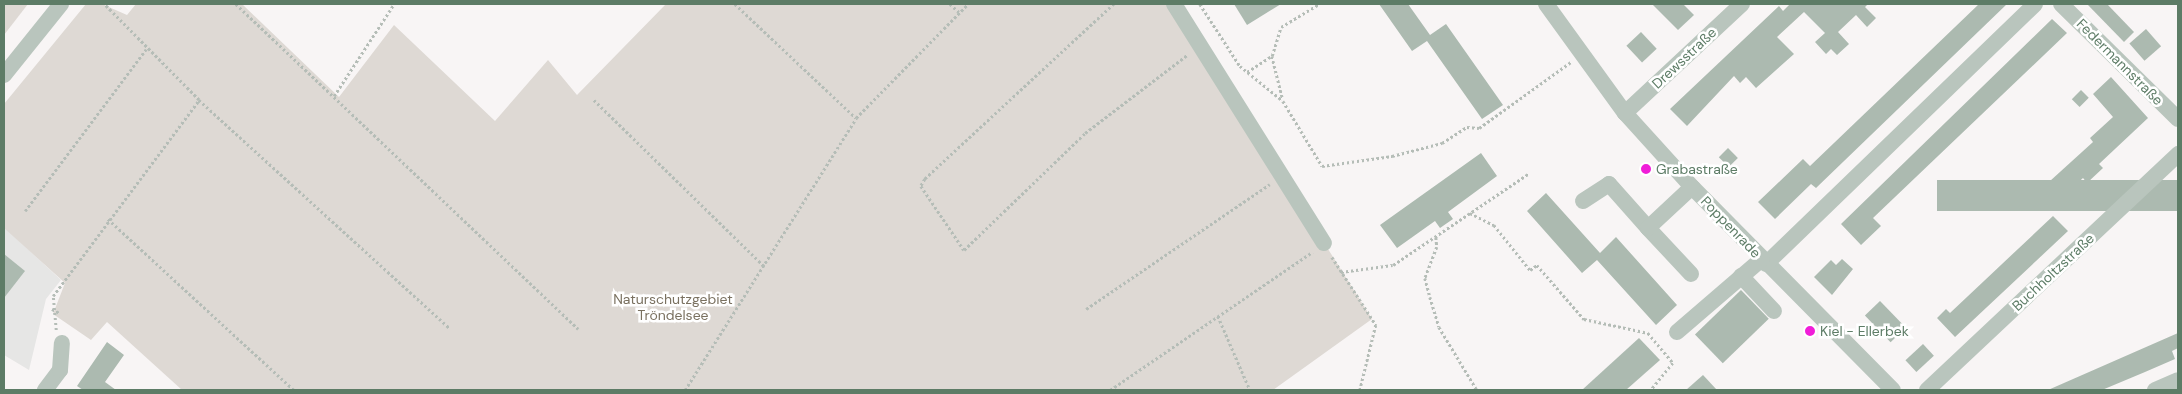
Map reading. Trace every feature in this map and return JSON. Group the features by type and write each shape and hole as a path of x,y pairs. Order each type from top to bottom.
{"street":[{"path":"4,75 61,4"},
{"path":"1174,4 1324,244"},
{"name":"Poppenrade","path":"1546,4 1626,113 1692,187 1893,390"},
{"name":"Drewsstraße","path":"1626,113 1742,4"},
{"path":"1677,332 1741,276 1764,261 2035,4"},
{"name":"Federmannstraße","path":"2061,4 2178,120"},
{"name":"Buchholtzstraße","path":"1927,390 2178,154"},
{"path":"1583,201 1609,184 1691,274"},
{"path":"1648,228 1692,187"},
{"path":"1741,276 1774,311"},
{"path":"45,390 60,370 62,343"},
{"path":"2155,390 2178,380"}],"path":[{"path":"104,4 146,49 199,100 450,328"},
{"path":"236,4 578,329"},
{"path":"334,96 394,4"},
{"path":"736,4 856,118"},
{"path":"950,4 959,12"},
{"path":"685,390 856,118 968,4"},
{"path":"1114,4 983,120 925,179 921,186 964,250 1085,133 1147,82 1201,46"},
{"path":"1200,4 1247,72 1283,101"},
{"path":"1319,4 1281,26 1272,56 1283,101 1322,166 1392,156 1442,143 1467,126 1480,128 1582,53"},
{"path":"25,211 146,49"},
{"path":"1247,72 1272,56"},
{"path":"62,343 52,309 53,296 108,219 199,100"},
{"path":"594,100 764,266"},
{"path":"1342,272 1393,265 1528,174"},
{"path":"1086,309 1282,176"},
{"path":"1470,213 1494,225 1530,270 1537,265 1584,319 1648,334 1672,363 1651,390"},
{"path":"108,219 294,390"},
{"path":"1436,236 1438,247 1425,278 1439,327 1476,390"},
{"path":"1110,390 1324,244 1376,325 1360,390"},
{"path":"52,309 60,313"},
{"path":"1218,316 1250,390"}],"shaded area":[{"path":"4,227 61,280 46,299 29,370 4,355"}],"green space":[{"path":"4,4 28,4 4,35"},
{"name":"Naturschutzgebiet Tröndelsee","path":"86,4 102,4 127,15 136,4 242,4 339,97 394,25 495,121 548,60 577,95 666,4 1174,4 1372,319 1273,390 182,390 107,322 91,340 53,314 65,283 4,228 4,104"}],"building":[{"path":"1234,4 1281,4 1247,25"},
{"path":"1379,4 1408,4 1430,35 1446,24 1503,105 1482,119 1427,41 1412,51"},
{"path":"1652,4 1683,4 1694,15 1678,30"},
{"path":"1790,4 1868,4 1865,7 1876,18 1867,27 1856,15 1838,32 1849,44 1837,55 1831,49 1826,54 1815,42 1825,33 1804,12 1777,37 1794,54 1756,88 1746,77 1740,83 1734,76 1687,126 1670,109 1779,6 1783,11"},
{"path":"1979,4 2007,4 1816,188 1811,184 1775,219 1758,202 1803,159 1810,166"},
{"path":"2087,4 2107,4 2134,32 2124,42"},
{"path":"2052,19 2067,33 1873,218 1881,226 1861,245 1841,224"},
{"path":"2146,29 2161,46 2144,61 2129,43"},
{"path":"1641,32 1657,49 1642,62 1626,46"},
{"path":"2111,77 2148,118 2099,164 2103,168 2087,183 2083,178 2053,206 2039,191 2093,142 2090,138 2113,117 2093,94"},
{"path":"2081,90 2089,98 2080,107 2072,99"},
{"path":"1728,148 1738,158 1729,167 1719,157"},
{"path":"1481,153 1497,176 1448,212 1453,219 1440,228 1435,221 1397,248 1380,225"},
{"path":"1937,180 2178,180 2178,211 1937,211"},
{"path":"1546,193 1600,253 1616,237 1677,305 1656,325 1597,260 1582,273 1527,211"},
{"path":"2053,216 2068,231 1955,337 1937,318 1946,309 1950,313"},
{"path":"4,254 25,271 4,298"},
{"path":"1842,259 1853,269 1832,295 1814,277 1831,260 1836,265"},
{"path":"1741,290 1769,319 1723,363 1695,334"},
{"path":"1880,301 1906,328 1891,342 1865,316"},
{"path":"2178,333 2178,348 2172,351 2175,359 2102,390 2048,390"},
{"path":"1639,338 1660,360 1626,390 1582,390"},
{"path":"107,342 124,355 105,382 116,390 83,390 77,386"},
{"path":"1923,344 1934,356 1916,372 1905,360"},
{"path":"1703,375 1717,390 1686,390"}],"place":[{"name":"Grabastraße","path":"1646,169"},
{"name":"Kiel - Ellerbek","path":"1810,331"}]}
